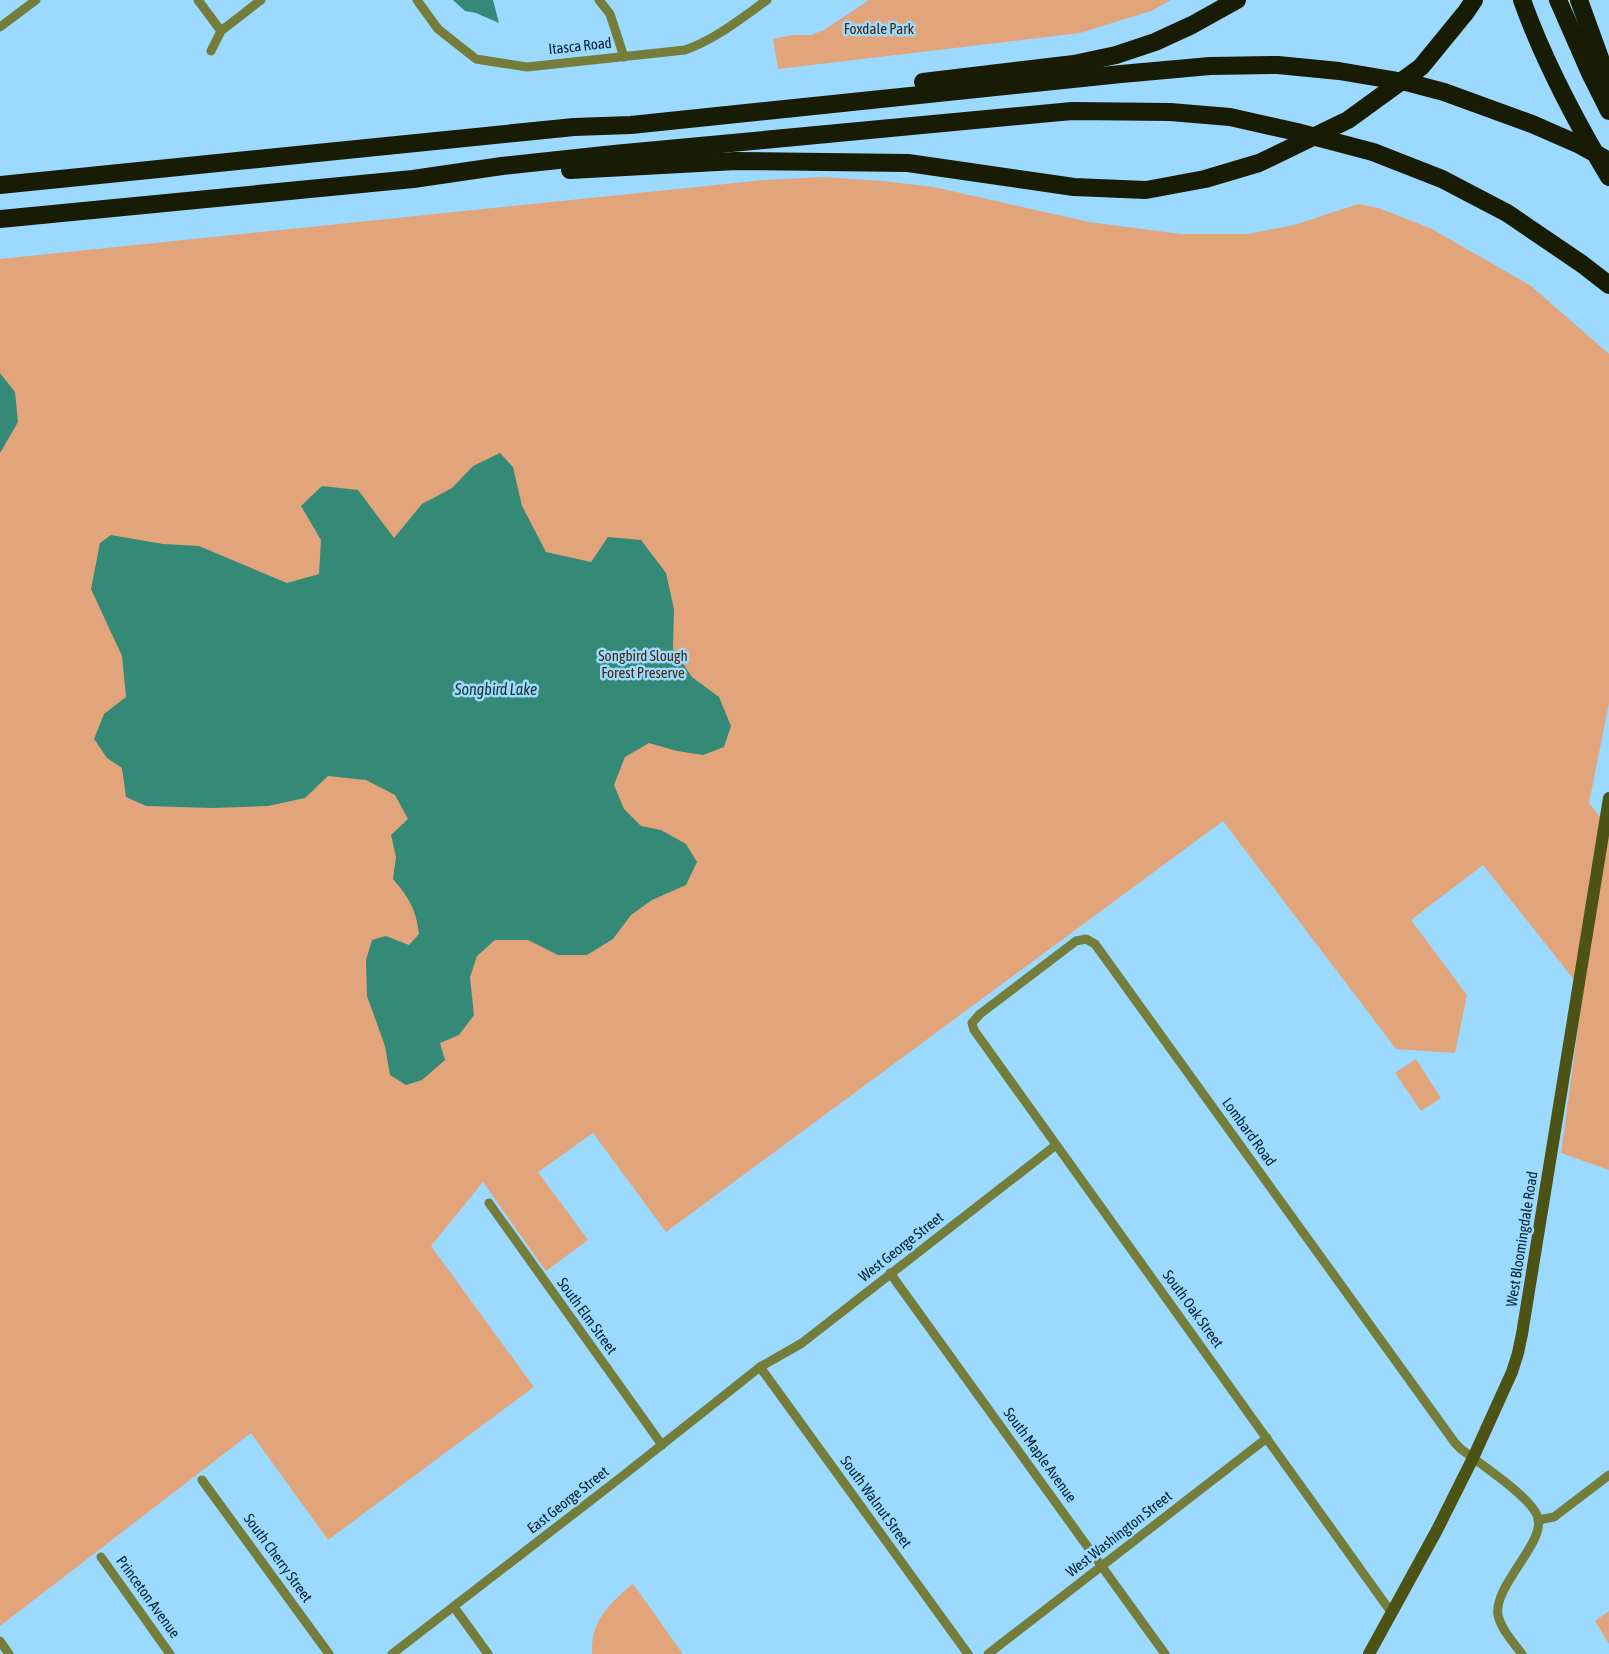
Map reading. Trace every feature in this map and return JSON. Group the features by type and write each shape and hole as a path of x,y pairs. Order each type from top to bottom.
{"highway":[{"path":"574,127 666,111 1074,64 1116,55 1155,42 1237,0"},
{"path":"413,178 483,177 624,166 736,161 908,163 1074,187 1146,190 1206,179 1259,163 1348,120 1421,67 1474,0"},
{"path":"1522,0 1563,96 1609,177"},
{"path":"1558,0 1609,111"},
{"path":"1579,0 1609,83"},
{"path":"0,184 574,127 631,125 1121,74 1210,66 1278,65 1339,71 1410,83 1444,92 1532,124 1580,145 1609,161"},
{"path":"0,219 413,178 614,154 1072,111 1130,110 1220,116 1297,132 1373,152 1442,179 1507,213 1609,285"}],"street":[{"path":"0,27 36,0"},
{"path":"198,0 220,31"},
{"path":"211,51 220,31 261,0"},
{"name":"Itasca Road","path":"417,0 438,29 476,59 527,67 685,50 723,32 761,2"},
{"path":"599,0 610,14 624,57"},
{"name":"West Bloomingdale Road","path":"1369,1654 1437,1530 1473,1458 1512,1372 1518,1353 1609,798"},
{"name":"Lombard Road","path":"972,1023 980,1014 1076,941 1091,940 1455,1443 1473,1458"},
{"name":"South Oak Street","path":"972,1023 977,1034 1391,1612"},
{"name":"West George Street","path":"760,1367 802,1343 1056,1145"},
{"name":"South Elm Street","path":"489,1203 662,1445"},
{"name":"South Maple Avenue","path":"890,1274 1165,1654"},
{"name":"East George Street","path":"392,1654 760,1367"},
{"name":"South Walnut Street","path":"760,1367 968,1654"},
{"name":"West Washington Street","path":"988,1654 1267,1438"},
{"path":"1473,1458 1526,1500 1538,1516 1539,1530 1499,1600 1498,1614 1503,1628 1522,1654"},
{"path":"1538,1520 1554,1517 1609,1475"},
{"name":"South Cherry Street","path":"202,1480 329,1654"},
{"name":"Princeton Avenue","path":"101,1557 170,1654"},
{"path":"454,1607 488,1654"},
{"path":"0,1641 9,1654"}],"green space":[{"name":"Foxdale Park","path":"869,0 1171,0 1151,11 1080,33 778,69 773,39 792,35 811,35 824,30"},
{"name":"Songbird Slough Forest Preserve","path":"823,177 934,187 1089,222 1181,234 1248,234 1294,225 1358,204 1379,208 1432,229 1531,286 1609,354 1609,703 1589,803 1609,828 1609,1170 1561,1153 1583,991 1483,865 1411,920 1467,995 1455,1053 1396,1049 1223,821 666,1232 593,1133 538,1172 588,1240 546,1271 483,1182 431,1246 534,1387 328,1540 251,1433 0,1626 0,259 765,180"},
{"path":"1416,1059 1441,1098 1421,1111 1395,1073"},
{"path":"633,1584 683,1654 592,1654 592,1642 598,1622 609,1606"},
{"path":"1609,1611 1609,1644 1595,1621"}],"water":[{"path":"453,0 493,0 499,23 465,11"},
{"path":"0,373 15,392 18,422 0,453"},
{"name":"Songbird Lake","path":"500,453 513,467 522,506 546,552 591,562 608,537 641,540 666,573 674,609 673,649 692,677 719,697 731,726 724,747 703,755 649,743 625,757 614,785 624,809 641,826 661,830 686,844 697,862 686,885 652,900 631,915 613,939 587,955 558,955 528,940 495,940 477,956 470,977 474,1015 459,1035 440,1043 445,1060 422,1080 406,1085 390,1075 385,1046 367,996 366,960 372,940 386,936 409,945 419,934 411,904 393,879 396,857 391,835 408,819 395,795 366,780 328,776 305,798 268,806 212,808 146,806 126,797 122,768 107,758 94,739 104,714 126,697 122,656 91,589 100,543 111,535 163,544 199,546 287,583 319,574 321,540 301,506 322,486 358,490 394,538 422,504 452,488 473,466"}]}
